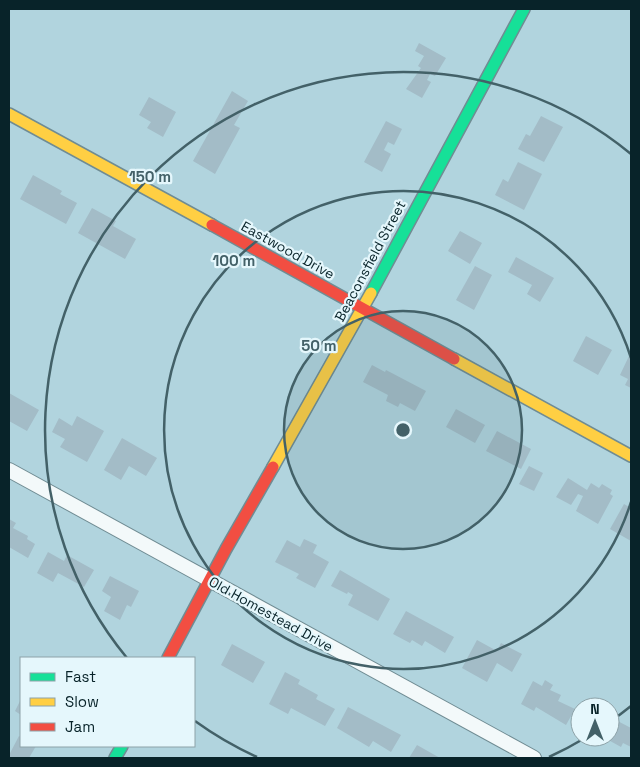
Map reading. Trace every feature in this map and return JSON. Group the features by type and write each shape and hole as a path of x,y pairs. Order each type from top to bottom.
{"street":[{"name":"Beaconsfield Street","path":"169,657 209,580 362,307 524,9"},
{"name":"Eastwood Drive","path":"9,114 631,456"},
{"name":"Old Homestead Drive","path":"9,470 534,758"},
{"path":"115,758 121,747"}],"building":[{"path":"419,43 446,58 435,76 430,74 427,80 431,82 422,98 406,89 421,68 418,66 424,56 415,51"},
{"path":"232,91 248,101 234,125 240,128 215,174 193,161"},
{"path":"149,97 176,112 163,137 147,128 151,122 139,115"},
{"path":"541,116 563,127 544,162 518,149 526,134 530,136"},
{"path":"386,121 402,129 394,145 388,142 384,150 391,154 382,172 364,162"},
{"path":"518,162 542,174 524,210 495,195 503,179 508,182"},
{"path":"33,175 62,191 60,194 77,203 66,224 20,199"},
{"path":"92,208 116,221 113,226 136,239 125,259 78,233"},
{"path":"460,231 482,243 470,264 448,251"},
{"path":"516,257 554,278 540,302 527,294 532,285 508,272"},
{"path":"475,266 492,275 474,310 456,300"},
{"path":"586,336 612,350 598,375 573,361"},
{"path":"629,356 631,357 631,388 625,385 628,379 620,375"},
{"path":"372,365 385,372 386,370 426,391 415,411 400,403 398,407 386,401 388,395 363,382"},
{"path":"9,393 39,410 27,431 9,421"},
{"path":"456,409 485,425 475,443 446,427"},
{"path":"77,416 104,431 87,462 60,447 65,439 52,432 59,418 72,426"},
{"path":"497,431 531,449 521,469 486,451"},
{"path":"122,438 157,458 146,476 129,466 121,480 104,470"},
{"path":"529,466 543,473 534,491 519,484"},
{"path":"568,478 587,490 591,483 599,488 602,484 612,490 610,494 613,496 598,524 576,511 583,496 578,494 571,505 556,497"},
{"path":"624,504 631,508 631,541 610,529"},
{"path":"9,519 16,523 13,528 28,536 27,539 35,544 28,558 9,547"},
{"path":"304,539 317,545 313,553 329,562 315,588 296,578 299,574 275,562 287,540 300,547"},
{"path":"48,552 64,561 67,555 94,570 84,587 58,573 53,582 37,573"},
{"path":"340,570 390,599 378,621 348,605 353,595 331,586"},
{"path":"110,576 139,591 131,607 127,605 120,620 104,611 111,597 102,591"},
{"path":"406,611 454,637 445,653 425,641 422,646 412,640 410,643 393,634"},
{"path":"477,640 497,651 501,643 522,654 512,672 497,663 487,682 462,668"},
{"path":"232,644 265,662 253,683 221,665"},
{"path":"285,672 300,680 298,684 318,695 316,699 335,709 325,726 291,708 288,714 269,704"},
{"path":"545,680 553,685 550,690 561,695 558,701 570,707 570,718 566,725 536,707 534,711 521,704 533,681 542,686"},
{"path":"20,701 20,714 15,711"},
{"path":"348,707 401,735 391,752 373,741 369,747 337,728"},
{"path":"620,722 631,728 631,747 623,743 621,747"},
{"path":"19,736 20,747 35,747 29,758 9,758"},
{"path":"417,745 440,758 409,758"}],"traffic: fast":[{"path":"371,293 524,9"},
{"path":"115,758 121,747"}],"traffic: slow":[{"path":"9,114 212,225"},
{"path":"273,467 371,293"},
{"path":"454,359 631,456"}],"traffic: jam":[{"path":"212,225 454,359"},
{"path":"169,657 226,549 273,467"}]}
